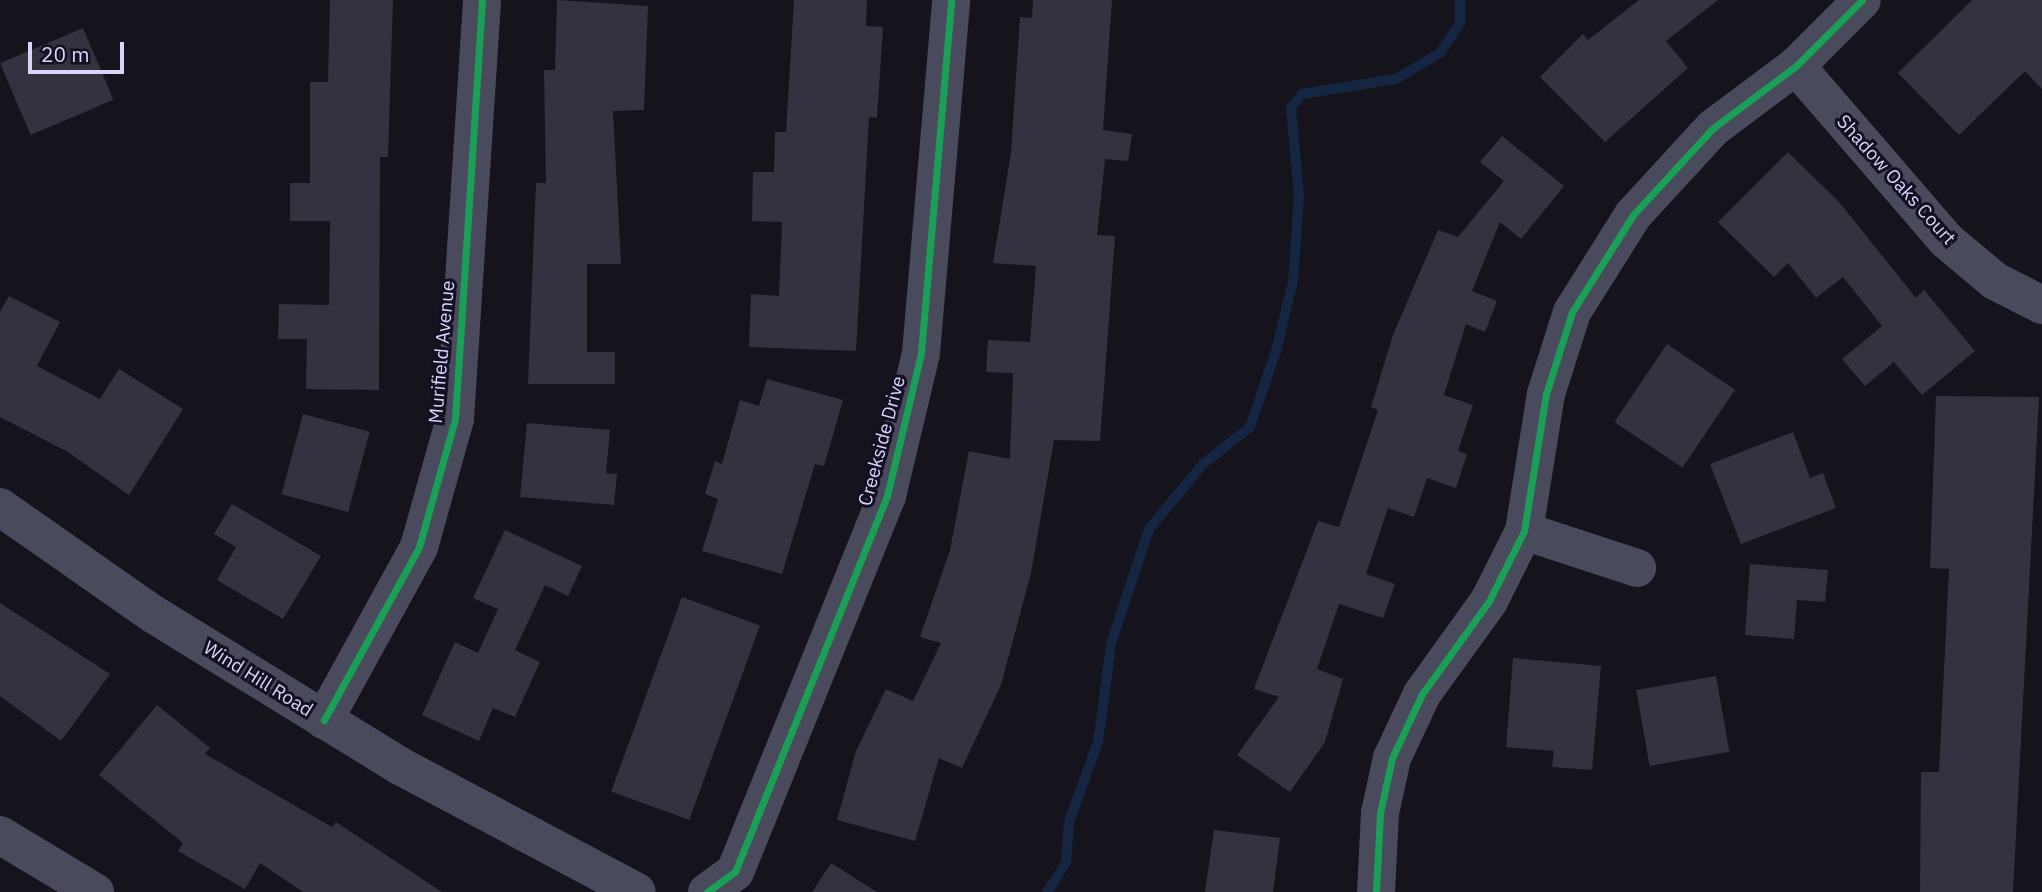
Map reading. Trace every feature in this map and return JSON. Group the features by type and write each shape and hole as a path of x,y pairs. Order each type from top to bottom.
{"street":[{"name":"Murifield Avenue","path":"324,720 419,547 455,419 482,0"},
{"name":"Creekside Drive","path":"707,892 735,872 887,496 921,353 951,0"},
{"path":"1376,892 1380,813 1392,758 1422,695 1489,601 1524,531 1545,394 1572,312 1633,215 1713,128 1796,66 1862,0"},
{"name":"Shadow Oaks Court","path":"1796,66 1945,240 1995,281 2042,304"},
{"name":"Wind Hill Road","path":"0,507 324,720 637,892"},
{"path":"1524,531 1637,568"},
{"path":"0,835 95,892"}],"building":[{"path":"330,0 393,0 388,157 380,157 379,390 306,389 307,339 278,339 279,304 329,305 330,221 290,221 290,183 310,183 310,82 328,82"},
{"path":"557,0 648,6 644,110 613,111 621,264 587,264 587,352 615,352 615,384 528,384 536,183 546,183 544,70 555,70"},
{"path":"794,0 867,0 866,26 883,27 877,118 869,117 856,351 749,347 751,294 779,296 782,222 752,221 753,172 774,172 775,132 786,132"},
{"path":"1033,0 1112,0 1103,130 1132,134 1128,161 1105,159 1097,235 1115,236 1100,441 1054,440 1031,573 1001,685 962,768 939,758 915,841 837,820 856,751 886,689 913,701 941,643 920,637 950,550 969,451 1010,459 1013,373 986,372 988,340 1030,342 1036,266 993,263 1011,153 1020,17 1032,18"},
{"path":"1639,0 1718,0 1666,41 1688,68 1605,142 1540,77 1583,34 1588,40"},
{"path":"1972,0 2042,0 2042,89 2025,71 1959,135 1898,73"},
{"path":"83,28 113,100 31,135 0,63"},
{"path":"1502,136 1564,186 1521,239 1500,222 1472,291 1497,301 1485,332 1466,324 1444,395 1473,405 1458,451 1467,454 1456,488 1427,478 1414,517 1388,508 1366,574 1395,584 1383,618 1339,604 1317,669 1343,679 1325,742 1290,792 1237,755 1279,697 1254,689 1318,521 1339,527 1378,410 1371,407 1393,335 1438,230 1458,237 1504,181 1480,162"},
{"path":"1788,152 1839,202 1916,298 1924,290 1975,351 1922,395 1894,362 1865,386 1842,359 1882,326 1843,277 1816,298 1788,263 1774,277 1718,222"},
{"path":"9,296 60,322 37,366 100,399 119,369 183,409 129,495 68,452 0,417 0,312"},
{"path":"1667,344 1735,390 1682,468 1614,422"},
{"path":"767,379 843,400 824,466 815,464 782,574 702,551 718,499 705,494 715,461 722,464 740,400 759,406"},
{"path":"1936,396 2039,397 2013,892 1920,892 1921,772 1939,772 1949,569 1930,568"},
{"path":"303,414 370,432 348,512 282,494"},
{"path":"527,423 610,430 606,473 617,474 614,505 520,497"},
{"path":"1793,432 1810,478 1823,473 1836,508 1741,544 1710,464"},
{"path":"232,504 321,556 283,619 217,580 236,547 214,534"},
{"path":"505,530 582,566 568,596 545,585 515,650 540,662 515,717 493,708 479,741 422,715 455,642 478,653 498,609 473,598"},
{"path":"1750,564 1828,570 1825,602 1797,600 1794,639 1745,635"},
{"path":"682,597 760,625 689,820 611,792"},
{"path":"0,603 110,674 61,741 0,696"},
{"path":"1513,658 1601,666 1592,770 1552,767 1554,751 1506,747"},
{"path":"1716,676 1729,752 1650,766 1636,690"},
{"path":"157,705 210,748 205,754 332,827 336,822 442,892 303,892 260,863 245,889 178,851 183,843 99,775"},
{"path":"1214,830 1280,838 1273,892 1205,892"},
{"path":"831,863 877,892 812,892"}],"waterway":[{"path":"1047,892 1066,863 1069,822 1098,742 1111,644 1149,529 1203,464 1250,427 1276,351 1293,281 1299,196 1291,108 1302,94 1396,79 1440,53 1460,23 1460,0"}],"cycle path":[{"path":"324,720 419,547 455,419 482,0"},
{"path":"707,892 735,872 887,496 921,353 951,0"},
{"path":"1376,892 1380,813 1392,758 1422,694 1489,601 1524,531 1546,394 1572,312 1633,215 1713,128 1796,66 1862,0"}]}
